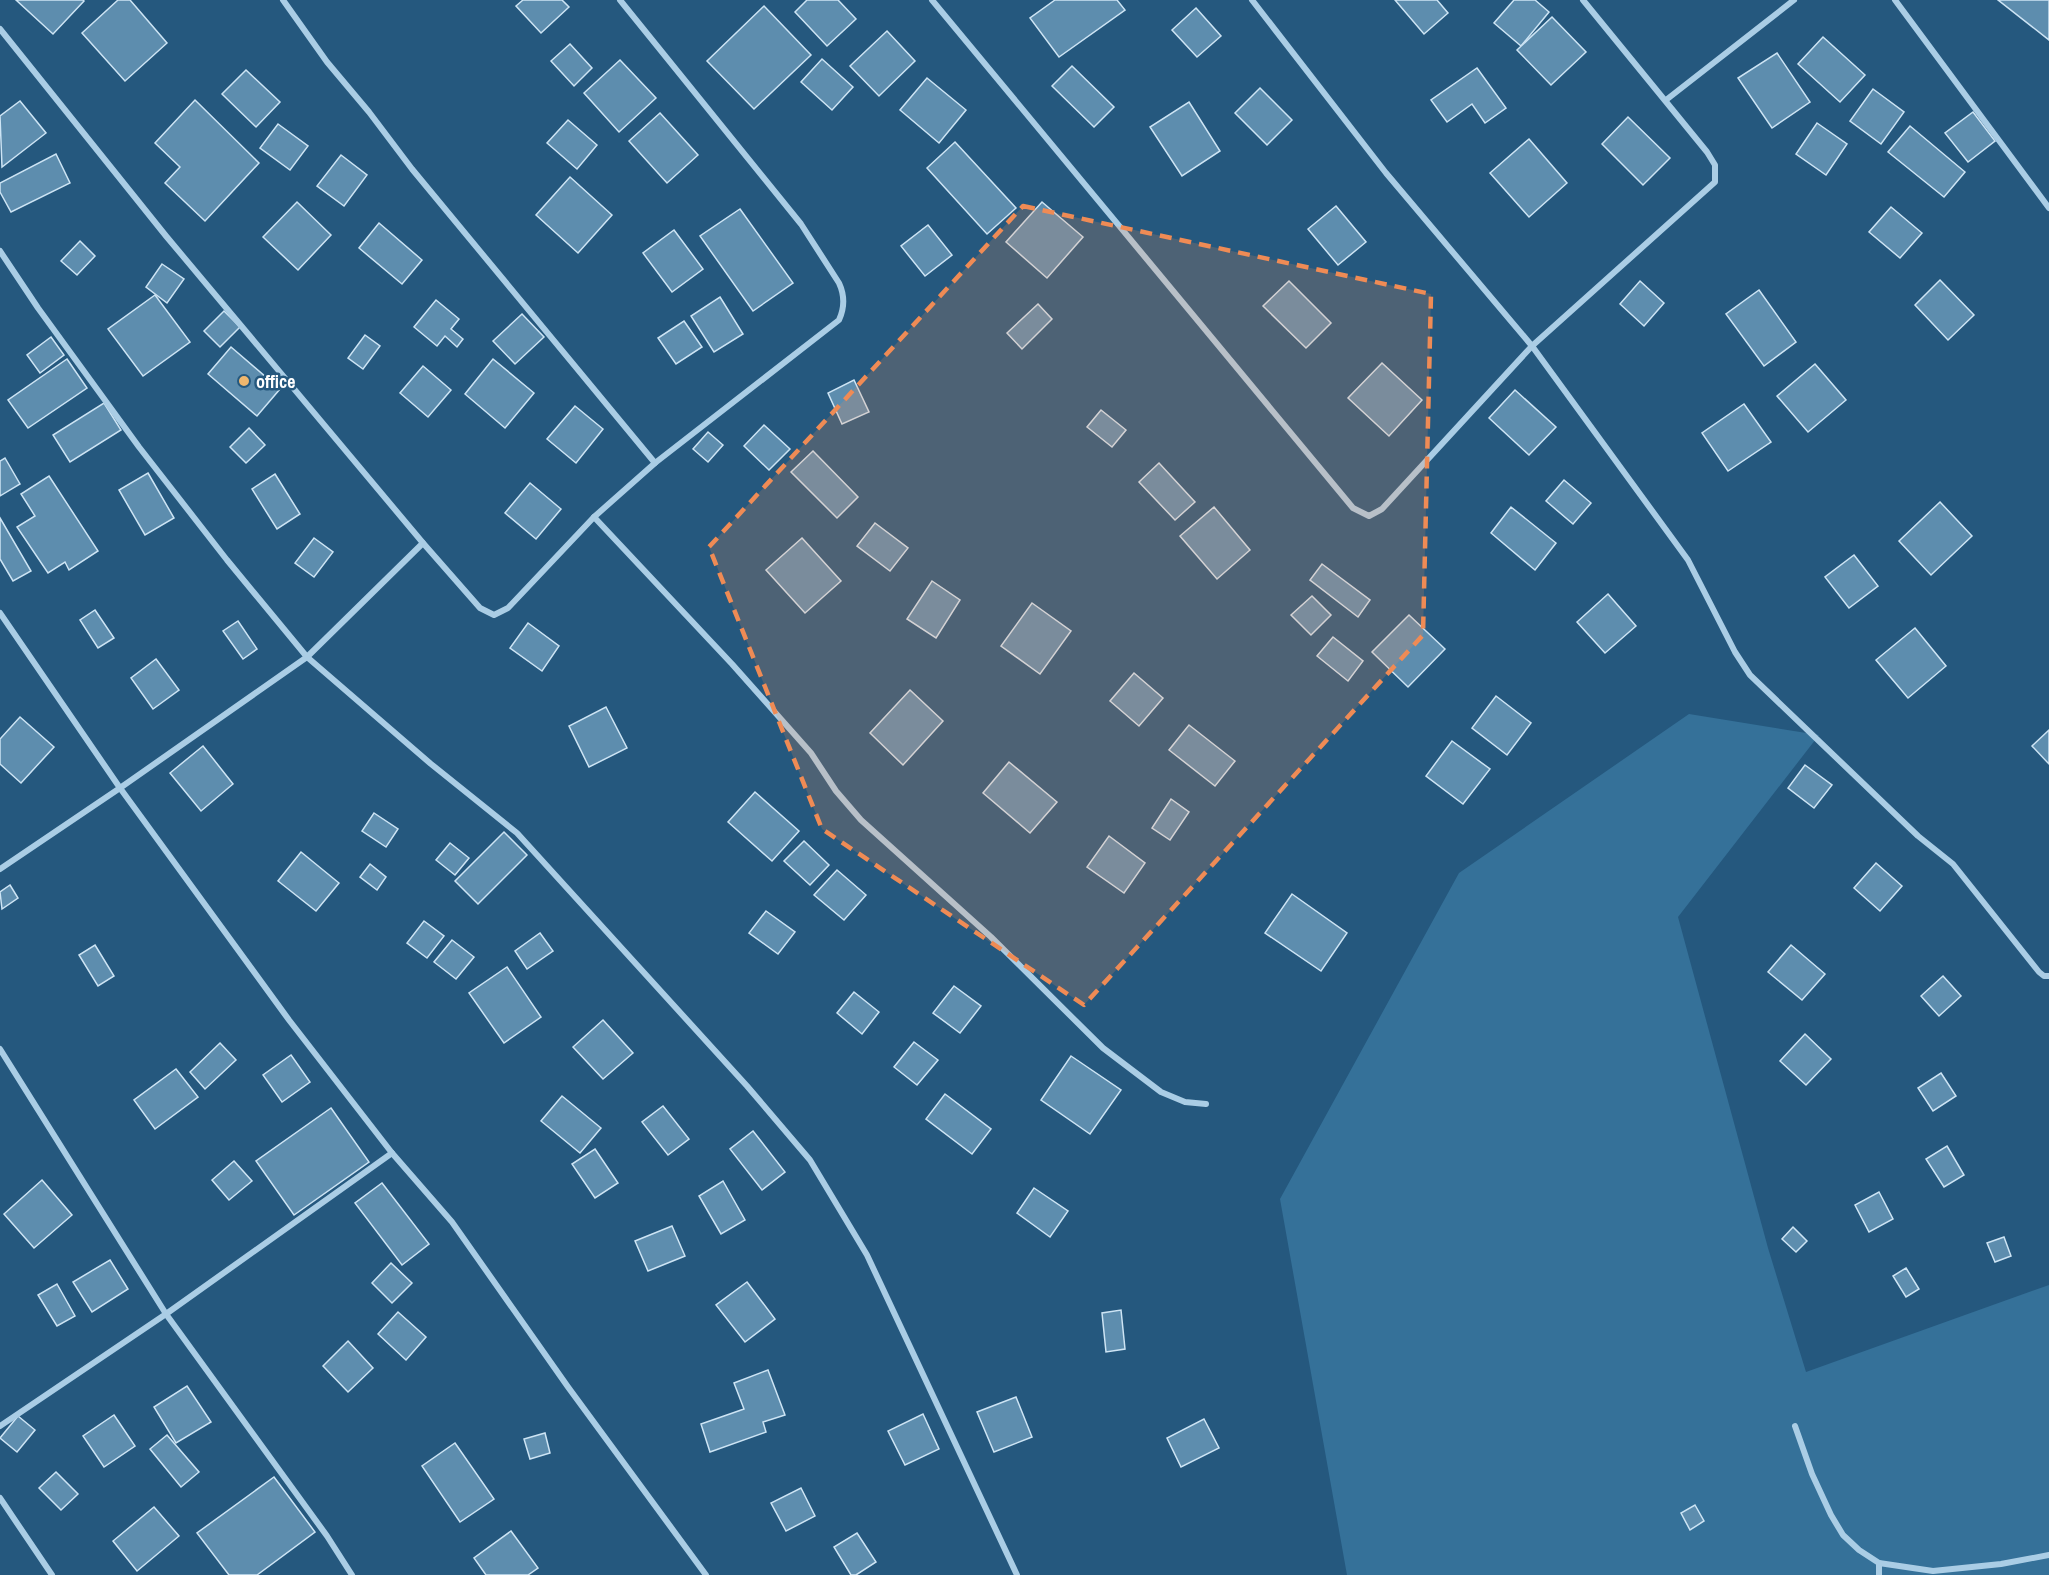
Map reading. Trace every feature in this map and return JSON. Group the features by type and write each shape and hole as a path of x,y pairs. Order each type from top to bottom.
{"street":[{"path":"283,0 327,62 412,169 655,464"},
{"path":"0,28 166,236 423,543 480,608 494,615 508,608 594,517 655,464 839,320 844,310 843,292 801,224 620,0"},
{"path":"932,0 1353,508 1369,516 1382,509 1532,346 1715,182 1715,165 1707,152 1584,0"},
{"path":"1252,0 1386,173 1532,346 1688,560 1735,651 1750,675 1918,836 1953,864 2039,972 2044,976 2049,976"},
{"path":"1666,100 1794,0"},
{"path":"1895,0 2049,208"},
{"path":"0,251 38,308 140,447 227,560 307,657 431,764 517,833 739,1077 810,1160 867,1255 1017,1575"},
{"path":"594,517 764,699 811,753 836,791 861,820 992,937 1103,1048 1161,1092 1185,1102 1206,1104"},
{"path":"0,869 307,657 423,543"},
{"path":"0,614 120,788 289,1020 392,1153 452,1222 568,1387 706,1575"},
{"path":"0,1049 166,1314 327,1536 352,1575"},
{"path":"0,1426 166,1314 392,1153"},
{"path":"1795,1426 1812,1474 1843,1535 1859,1550 1879,1563 1933,1571 2001,1564 2049,1555"},
{"path":"0,1498 52,1575"},
{"path":"1879,1563 1879,1575"}],"highlighted area":[{"path":"1023,206 1431,294 1423,635 1084,1005 822,829 709,547"}],"shaded area":[{"path":"1689,714 1819,735 1678,917 1768,1248 1806,1372 2049,1285 2049,1575 1347,1575 1280,1199 1459,873"}],"building":[{"path":"16,0 83,0 84,1 53,34"},
{"path":"118,0 130,0 167,43 125,81 82,33"},
{"path":"523,0 562,0 569,7 541,33 516,6"},
{"path":"807,0 838,0 856,19 827,46 795,12"},
{"path":"1055,0 1117,0 1125,10 1059,57 1030,18"},
{"path":"1395,0 1437,0 1448,13 1424,34"},
{"path":"1514,0 1535,0 1549,12 1521,46 1494,23"},
{"path":"1998,0 2049,0 2049,40"},
{"path":"764,6 811,55 754,109 707,61"},
{"path":"1196,8 1221,36 1197,57 1172,30"},
{"path":"1552,17 1586,52 1551,85 1517,50"},
{"path":"887,31 915,61 879,96 850,66"},
{"path":"1823,37 1865,75 1840,102 1798,64"},
{"path":"570,44 592,68 574,86 551,61"},
{"path":"1777,53 1810,102 1772,128 1738,78"},
{"path":"822,59 853,87 832,110 801,82"},
{"path":"620,60 656,98 619,132 584,93"},
{"path":"1072,66 1114,107 1094,127 1052,86"},
{"path":"1477,68 1506,108 1485,123 1472,104 1447,122 1431,100"},
{"path":"246,70 280,102 256,127 222,94"},
{"path":"927,78 966,110 939,143 900,110"},
{"path":"1260,88 1292,120 1267,145 1235,113"},
{"path":"1873,89 1904,112 1881,144 1850,121"},
{"path":"195,100 259,163 205,221 165,183 180,167 155,143"},
{"path":"20,101 46,133 2,167 0,116"},
{"path":"1189,102 1220,151 1182,176 1150,127"},
{"path":"1973,112 1995,141 1968,162 1945,133"},
{"path":"660,113 698,155 667,183 629,141"},
{"path":"1628,117 1670,158 1643,185 1602,144"},
{"path":"568,120 597,145 577,169 547,143"},
{"path":"1817,123 1847,144 1826,175 1796,154"},
{"path":"278,124 308,146 290,170 260,148"},
{"path":"1910,126 1965,172 1944,197 1888,152"},
{"path":"1529,139 1567,183 1529,217 1490,173"},
{"path":"955,142 1016,208 987,234 927,168"},
{"path":"56,154 70,183 11,212 0,192 0,183"},
{"path":"341,155 367,175 344,206 317,186"},
{"path":"570,177 612,215 578,253 536,215"},
{"path":"297,202 331,235 298,270 263,237"},
{"path":"1042,202 1083,237 1047,278 1006,242"},
{"path":"1336,206 1366,242 1338,265 1308,229"},
{"path":"1891,207 1922,233 1900,258 1869,232"},
{"path":"740,209 793,283 753,311 700,236"},
{"path":"379,223 422,260 402,284 359,248"},
{"path":"928,225 952,255 925,276 901,246"},
{"path":"674,230 703,269 672,292 643,253"},
{"path":"80,241 95,256 77,275 61,261"},
{"path":"162,264 184,279 167,303 146,287"},
{"path":"1940,280 1974,315 1948,340 1915,305"},
{"path":"1289,281 1331,323 1306,348 1263,306"},
{"path":"1640,281 1664,303 1644,326 1620,304"},
{"path":"1759,290 1796,342 1764,366 1726,314"},
{"path":"155,295 190,342 143,376 108,329"},
{"path":"720,297 743,334 714,352 691,316"},
{"path":"436,300 459,319 451,329 463,339 457,347 445,336 437,346 414,327"},
{"path":"1038,304 1052,319 1022,349 1007,333"},
{"path":"224,311 240,327 220,347 204,331"},
{"path":"522,314 544,337 515,364 493,341"},
{"path":"684,321 702,347 676,364 658,338"},
{"path":"365,335 380,346 363,369 348,358"},
{"path":"51,337 64,355 40,373 27,355"},
{"name":"office","path":"231,347 280,389 257,416 208,374"},
{"path":"67,359 87,388 28,428 8,400"},
{"path":"493,359 534,393 505,428 465,394"},
{"path":"1382,363 1422,400 1389,436 1348,398"},
{"path":"1815,364 1846,400 1808,432 1777,396"},
{"path":"423,366 451,390 428,417 400,393"},
{"path":"854,380 869,412 842,424 828,393"},
{"path":"1515,390 1556,427 1529,455 1489,418"},
{"path":"104,403 121,430 70,462 53,435"},
{"path":"1744,404 1771,442 1728,471 1702,433"},
{"path":"575,406 603,429 576,463 547,439"},
{"path":"1101,410 1126,430 1112,447 1087,427"},
{"path":"764,425 790,449 769,470 744,446"},
{"path":"249,428 265,445 246,463 230,447"},
{"path":"708,432 723,445 708,462 693,449"},
{"path":"813,451 858,497 837,518 791,472"},
{"path":"5,458 20,484 0,496 0,461"},
{"path":"1159,463 1195,502 1175,520 1139,482"},
{"path":"148,473 174,518 145,535 119,490"},
{"path":"275,474 300,514 277,529 252,489"},
{"path":"49,476 98,551 69,570 65,562 48,573 17,527 35,516 21,494"},
{"path":"1564,480 1591,503 1573,524 1546,501"},
{"path":"530,483 561,509 536,539 505,513"},
{"path":"1940,502 1972,536 1931,575 1899,541"},
{"path":"1214,507 1250,550 1217,579 1180,536"},
{"path":"1511,507 1556,543 1535,570 1491,533"},
{"path":"0,518 31,571 13,581 0,559"},
{"path":"875,523 908,548 890,571 857,546"},
{"path":"314,538 333,552 314,577 295,563"},
{"path":"802,538 841,581 805,613 766,570"},
{"path":"1854,555 1878,586 1849,608 1825,577"},
{"path":"1322,564 1370,600 1358,617 1310,580"},
{"path":"932,581 960,600 936,638 907,619"},
{"path":"1608,594 1636,626 1605,653 1577,622"},
{"path":"1312,596 1331,615 1311,635 1291,615"},
{"path":"1032,603 1071,631 1040,674 1001,646"},
{"path":"95,610 114,638 98,648 80,620"},
{"path":"1409,615 1445,649 1408,687 1372,652"},
{"path":"238,621 257,649 243,659 223,631"},
{"path":"528,623 559,646 542,671 510,648"},
{"path":"1915,628 1946,666 1908,698 1876,660"},
{"path":"1333,637 1363,661 1348,681 1317,656"},
{"path":"156,659 179,690 153,709 131,678"},
{"path":"1134,673 1163,698 1139,726 1110,701"},
{"path":"910,690 943,721 903,765 870,733"},
{"path":"1496,696 1531,723 1507,755 1472,728"},
{"path":"606,707 627,748 589,767 569,726"},
{"path":"20,717 54,747 21,783 0,764 0,739"},
{"path":"1189,725 1235,761 1215,786 1169,750"},
{"path":"2049,730 2049,764 2032,746"},
{"path":"1452,741 1490,769 1463,804 1426,776"},
{"path":"203,746 233,784 201,811 170,773"},
{"path":"1009,762 1057,802 1030,833 983,793"},
{"path":"1805,765 1832,785 1814,808 1788,788"},
{"path":"755,792 799,831 772,861 728,822"},
{"path":"1171,799 1189,812 1170,840 1152,828"},
{"path":"374,813 398,829 386,847 362,831"},
{"path":"504,832 527,855 478,904 455,881"},
{"path":"1109,836 1145,863 1124,893 1087,867"},
{"path":"804,841 829,865 810,885 784,861"},
{"path":"450,843 469,858 455,875 436,860"},
{"path":"301,852 339,883 316,911 278,881"},
{"path":"1876,863 1902,886 1880,911 1854,888"},
{"path":"370,864 386,877 377,890 360,877"},
{"path":"837,870 866,895 844,920 814,895"},
{"path":"10,885 18,898 2,909 0,892"},
{"path":"1292,894 1347,933 1321,971 1265,933"},
{"path":"766,911 795,932 778,954 749,933"},
{"path":"424,921 444,936 427,958 407,943"},
{"path":"540,933 553,951 527,969 515,951"},
{"path":"452,940 474,957 456,979 434,962"},
{"path":"95,945 114,976 98,986 79,955"},
{"path":"1791,945 1825,974 1802,1000 1768,972"},
{"path":"507,967 541,1017 504,1043 469,993"},
{"path":"1943,976 1961,996 1939,1016 1921,996"},
{"path":"954,986 981,1006 960,1033 933,1013"},
{"path":"854,992 879,1012 862,1034 837,1013"},
{"path":"603,1020 633,1053 603,1079 573,1047"},
{"path":"1805,1034 1831,1059 1806,1085 1780,1061"},
{"path":"914,1042 938,1060 917,1085 894,1067"},
{"path":"220,1043 236,1060 205,1089 190,1072"},
{"path":"291,1055 310,1082 282,1102 263,1075"},
{"path":"1071,1056 1121,1090 1090,1134 1041,1100"},
{"path":"176,1069 198,1097 155,1129 134,1100"},
{"path":"1941,1073 1956,1096 1933,1111 1918,1088"},
{"path":"945,1094 991,1129 972,1154 926,1119"},
{"path":"562,1096 601,1128 580,1153 541,1121"},
{"path":"663,1106 689,1139 668,1155 642,1122"},
{"path":"331,1108 369,1162 294,1215 256,1161"},
{"path":"753,1131 785,1172 762,1190 730,1149"},
{"path":"1947,1146 1964,1175 1944,1187 1926,1159"},
{"path":"595,1149 618,1183 595,1198 572,1164"},
{"path":"234,1161 252,1181 229,1200 212,1180"},
{"path":"42,1180 72,1215 34,1248 4,1214"},
{"path":"723,1181 745,1220 721,1234 699,1196"},
{"path":"382,1183 429,1244 402,1265 355,1203"},
{"path":"1034,1188 1068,1211 1050,1237 1017,1213"},
{"path":"1879,1192 1893,1219 1869,1232 1855,1205"},
{"path":"672,1226 685,1256 648,1271 635,1241"},
{"path":"1793,1227 1807,1241 1796,1252 1782,1239"},
{"path":"2004,1237 2011,1256 1995,1262 1987,1243"},
{"path":"110,1260 128,1289 92,1312 73,1282"},
{"path":"391,1263 412,1283 392,1303 372,1283"},
{"path":"1906,1268 1919,1289 1906,1297 1893,1276"},
{"path":"747,1282 775,1319 745,1342 716,1305"},
{"path":"57,1284 75,1316 57,1326 38,1295"},
{"path":"1121,1310 1125,1349 1106,1352 1102,1313"},
{"path":"398,1312 426,1337 406,1360 378,1334"},
{"path":"348,1341 373,1368 348,1392 323,1366"},
{"path":"768,1370 785,1415 763,1422 766,1432 710,1452 701,1424 744,1409 734,1383"},
{"path":"187,1386 211,1422 176,1443 154,1407"},
{"path":"1016,1397 1032,1437 994,1452 977,1412"},
{"path":"923,1414 939,1449 905,1465 888,1431"},
{"path":"114,1415 135,1446 104,1467 83,1436"},
{"path":"18,1416 35,1430 17,1452 0,1438"},
{"path":"1204,1419 1219,1448 1181,1467 1167,1438"},
{"path":"545,1433 550,1453 530,1459 524,1439"},
{"path":"167,1435 199,1472 181,1487 150,1449"},
{"path":"455,1443 494,1499 460,1522 422,1466"},
{"path":"56,1472 78,1494 61,1510 39,1488"},
{"path":"274,1477 315,1532 257,1575 229,1575 197,1533"},
{"path":"801,1488 815,1516 786,1531 771,1503"},
{"path":"1695,1505 1704,1521 1690,1530 1681,1513"},
{"path":"154,1507 179,1536 137,1571 113,1541"},
{"path":"511,1531 538,1568 528,1575 486,1575 474,1558"},
{"path":"857,1533 876,1562 856,1575 851,1575 834,1547"}],"place":[{"name":"office","path":"244,381"}]}
